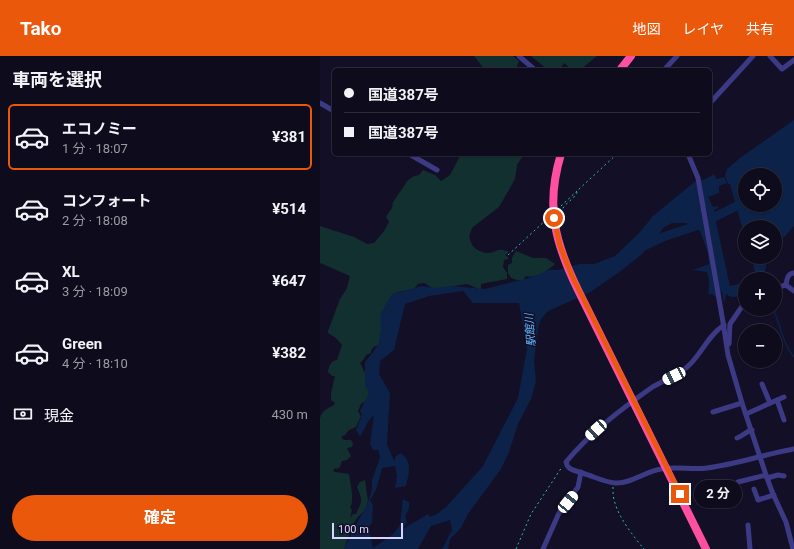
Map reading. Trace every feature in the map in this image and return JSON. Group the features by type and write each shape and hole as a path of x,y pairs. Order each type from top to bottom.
{"highway":[{"path":"622,68 631,56"},
{"path":"560,156 555,177 553,208 557,236 565,260 706,549"}],"street":[{"path":"519,56 533,68"},
{"path":"666,68 677,56"},
{"path":"712,101 753,56"},
{"path":"770,56 782,69 794,60"},
{"path":"320,102 332,110"},
{"path":"412,156 437,170"},
{"path":"689,156 698,178 724,323 728,357 760,457 786,522 793,549"},
{"path":"786,286 787,278 790,274 794,273"},
{"path":"782,287 786,286 794,291"},
{"path":"728,357 730,324 738,312"},
{"path":"724,323 708,340 699,354 687,367 634,400 596,430 566,462 569,468 614,483 629,480 659,469 706,468 735,464 794,449"},
{"path":"762,384 770,403"},
{"path":"746,414 784,397"},
{"path":"778,400 784,420"},
{"path":"713,412 742,403"},
{"path":"737,438 752,430"},
{"path":"543,549 559,513 578,487 581,472"},
{"path":"738,482 767,476 784,476"},
{"path":"754,488 758,500 774,495"},
{"path":"748,526 750,549"}],"path":[{"path":"561,206 615,156"},
{"path":"563,230 561,210 577,194 578,190"},
{"path":"508,255 547,219"},
{"path":"516,549 531,514 553,479 566,462"},
{"path":"614,483 614,502 617,509 632,534 644,549"}],"green space":[{"path":"474,56 513,56 519,61 517,66 518,68 483,68"},
{"path":"531,56 597,56 582,68 569,68 564,63 561,68 546,68"},
{"path":"460,156 523,156 517,165 515,179 499,207 473,227 470,234 472,245 480,251 490,253 500,250 508,251 505,255 508,259 504,260 503,267 507,273 507,279 481,284 481,290 467,284 434,289 424,283 418,284 414,289 397,292 391,299 379,345 373,348 371,353 366,355 360,363 371,389 369,399 361,404 358,411 361,416 356,427 349,430 341,437 344,440 351,440 353,444 352,447 347,448 351,456 347,460 342,461 340,467 337,469 335,468 333,471 349,474 352,496 350,507 352,510 350,518 353,514 356,514 361,503 361,498 357,487 360,482 365,480 368,501 365,510 356,519 351,529 344,549 320,549 320,418 327,409 335,403 331,400 331,393 335,376 332,376 328,372 331,363 337,360 342,345 336,338 328,333 328,331 340,299 347,288 350,276 320,263 320,226 354,237 367,244 374,243 389,222 386,217 392,208 393,202 408,180 419,175 423,170 435,175 441,181 450,175"},
{"path":"516,251 533,258 546,258 555,264 545,272 530,277 526,276 523,280 511,278 508,273 508,265 512,263 512,258"}],"water":[{"path":"794,120 794,226 782,240 782,220 740,220 730,184 728,184 725,176 727,169 740,158"},
{"path":"713,173 717,179 724,177 727,183 719,186 719,193 708,197 713,207 718,206 718,208 714,210 714,213 730,286 738,284 738,296 731,297 726,294 724,305 722,291 716,297 712,294 708,294 709,280 707,272 693,270 709,264 708,253 700,231 686,223 672,223 663,228 656,239 641,255 618,273 589,293 548,311 541,319 538,329 534,361 536,382 531,399 518,424 509,452 501,469 468,514 461,528 450,539 448,549 441,549 445,545 452,531 450,520 431,526 418,549 344,549 368,502 372,490 372,480 380,457 378,450 373,450 370,444 374,415 368,422 360,437 356,430 362,415 360,411 369,391 365,387 365,362 379,343 381,330 380,315 392,294 422,286 435,288 452,286 485,289 536,276 548,270 558,270 579,264 594,264 615,256 640,232 653,216 698,179 703,180 713,175","holes":["463,291 473,303 519,303 527,349 518,398 483,466 447,506 437,514 430,517 428,514 403,529 407,522 405,516 409,504 409,502 403,498 400,525 393,534 373,548 369,527 372,523 373,505 370,500 376,490 382,468 395,466 397,476 395,488 406,486 408,476 409,464 407,460 401,453 396,456 394,461 387,444 390,393 379,374 380,361 394,350 405,304 429,296"]},
{"path":"753,264 767,264 765,272 755,272"}],"waterway":[{"name":"駅館川","path":"642,247 663,237 696,226 738,205"},
{"path":"776,316 784,340 794,357"}],"route":[{"path":"554,218 560,246 572,276 680,494"}]}
